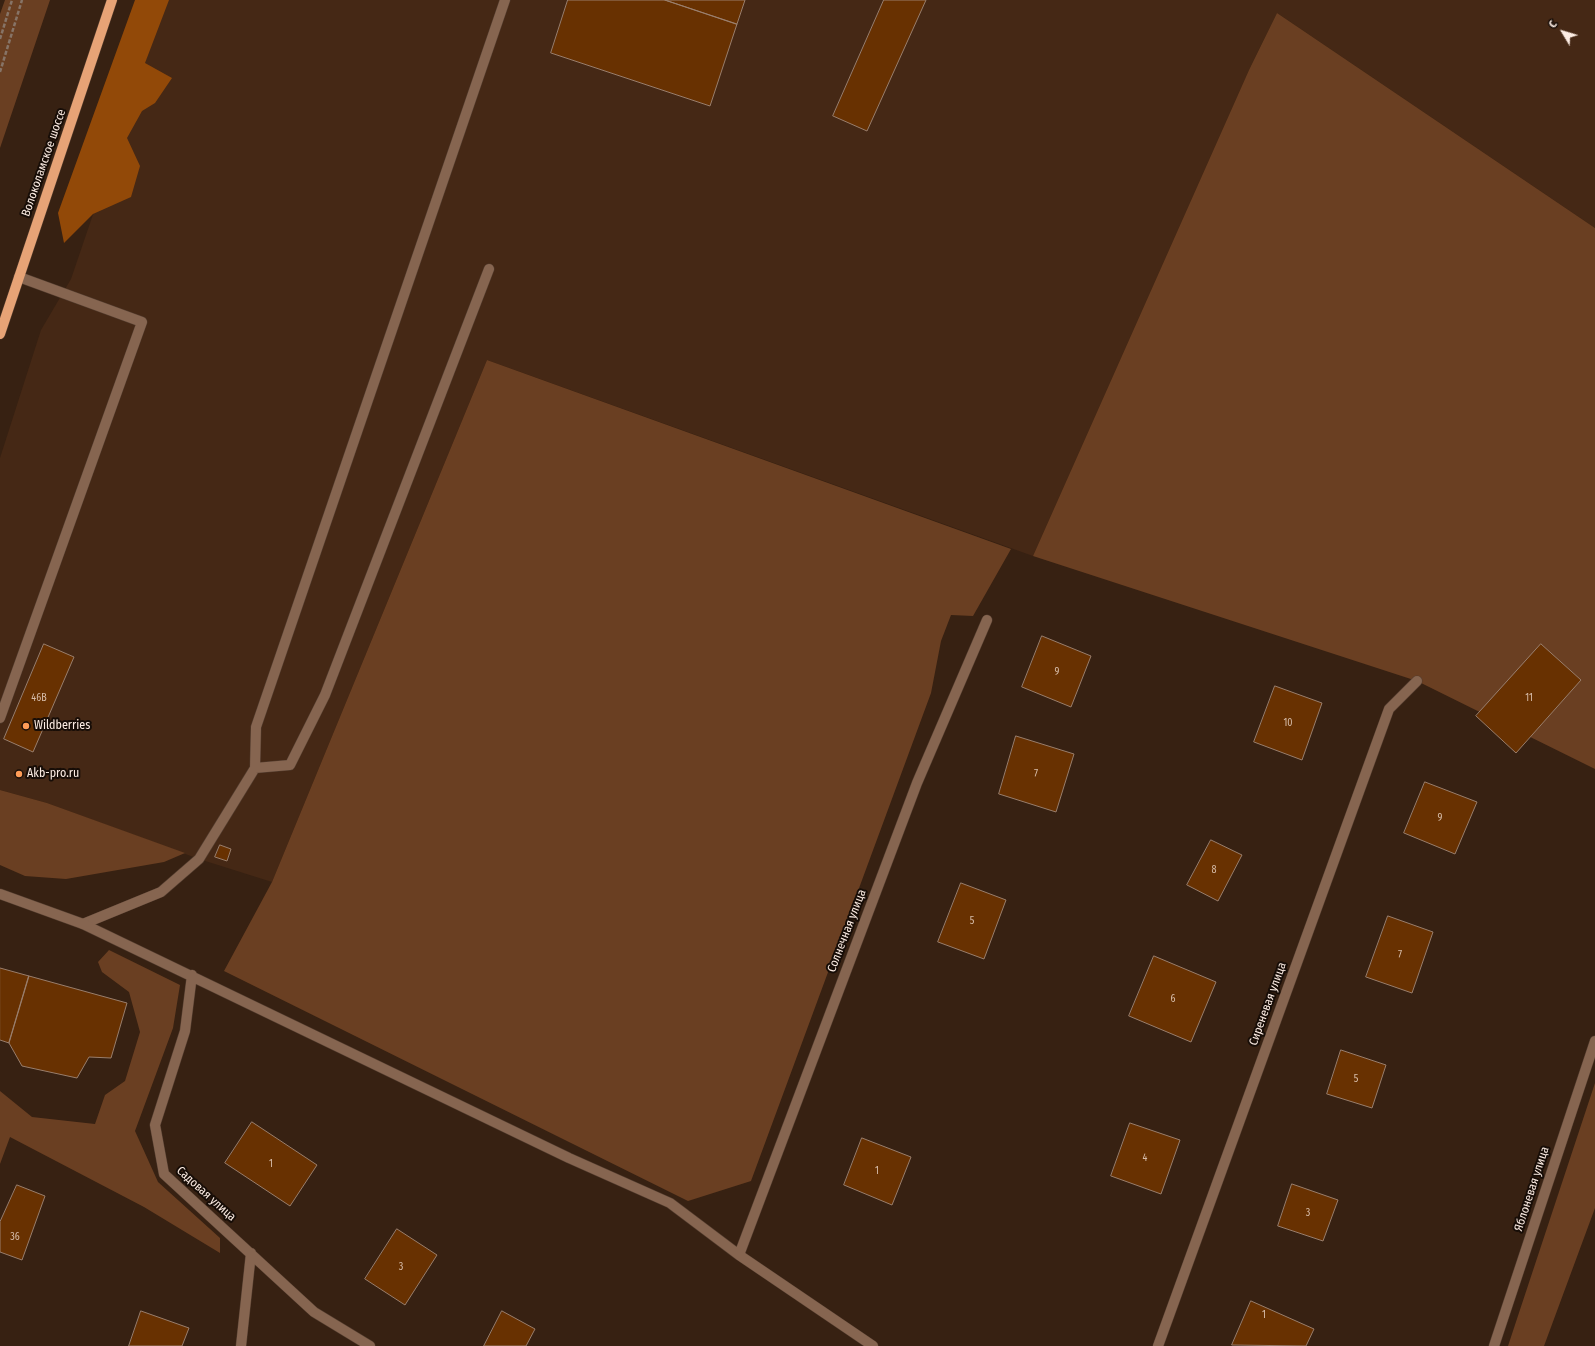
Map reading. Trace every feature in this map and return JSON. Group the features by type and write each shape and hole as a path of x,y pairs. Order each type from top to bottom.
{"main road":[{"name":"Волоколамское шоссе","path":"0,334 112,0"}],"street":[{"path":"83,924 161,892 199,859 255,768 256,727 505,0"},
{"path":"255,768 290,765 325,695 489,269"},
{"path":"0,718 142,322 19,278"},
{"name":"Солнечная улица","path":"739,1255 917,783 987,620"},
{"name":"Сиреневая улица","path":"1158,1346 1388,709 1417,681"},
{"path":"0,894 83,924 192,975 562,1154 670,1203 739,1255 872,1346"},
{"name":"Садовая улица","path":"192,975 185,1031 155,1125 164,1174 314,1312 370,1346"},
{"name":"Яблоневая улица","path":"1494,1346 1595,1041"},
{"path":"241,1346 251,1253"}],"path":[{"path":"0,38 12,0"},
{"path":"0,72 22,0"}],"shaded area":[{"path":"5,0 50,0 0,148 0,14"},
{"path":"135,0 169,0 145,63 172,78 155,103 142,111 127,138 140,166 131,197 93,214 64,243 58,213"},
{"path":"166,0 1595,0 1595,228 1277,13 1249,70 1033,556 487,360 272,882 199,859 47,803 0,790 0,458 41,330 71,279"},
{"path":"1277,13 1595,228 1595,769 1417,681 1033,556 1249,70"},
{"path":"487,360 1011,549 973,616 951,615 941,641 931,693 751,1181 688,1201 224,971 272,882"},
{"path":"0,790 47,803 185,853 164,862 66,879 25,876 0,865"},
{"path":"109,950 180,985 173,1028 135,1131 158,1182 220,1238 220,1253 144,1207 10,1137 0,1164 0,1091 32,1117 95,1124 105,1095 125,1081 140,1032 129,992 102,972 98,962"},
{"path":"1595,1083 1595,1208 1544,1346 1508,1346"}],"building":[{"path":"568,0 665,0 737,24 710,106 551,53"},
{"path":"665,0 745,0 737,24"},
{"path":"884,0 926,0 867,131 833,116"},
{"path":"1042,636 1091,656 1071,707 1022,687"},
{"path":"44,644 74,657 33,752 4,739"},
{"path":"1541,644 1581,680 1516,753 1476,716"},
{"path":"1275,686 1322,703 1302,760 1254,742"},
{"path":"1016,736 1074,754 1056,812 999,794"},
{"path":"1425,782 1477,802 1455,854 1404,833"},
{"path":"1211,840 1242,855 1218,901 1187,885"},
{"path":"220,845 231,849 227,861 215,857"},
{"path":"961,883 1006,900 984,959 938,942"},
{"path":"1388,916 1433,932 1412,993 1366,977"},
{"path":"1154,956 1216,982 1191,1042 1129,1016"},
{"path":"0,968 29,976 9,1043 0,1040"},
{"path":"29,976 127,1003 111,1058 89,1057 77,1078 22,1066 9,1043"},
{"path":"1341,1050 1386,1065 1372,1108 1327,1094"},
{"path":"252,1122 317,1165 290,1206 225,1163"},
{"path":"1130,1123 1180,1140 1161,1194 1111,1176"},
{"path":"862,1138 911,1157 892,1205 844,1185"},
{"path":"1292,1184 1338,1200 1323,1241 1278,1226"},
{"path":"17,1185 45,1196 22,1260 0,1252 0,1222"},
{"path":"397,1229 437,1255 405,1305 365,1279"},
{"path":"1251,1301 1314,1329 1306,1346 1232,1345"},
{"path":"141,1311 189,1328 182,1346 129,1346"},
{"path":"502,1311 535,1329 526,1346 484,1346"}],"place":[{"name":"Wildberries","path":"26,726"},
{"name":"Akb-pro.ru","path":"19,774"}]}
